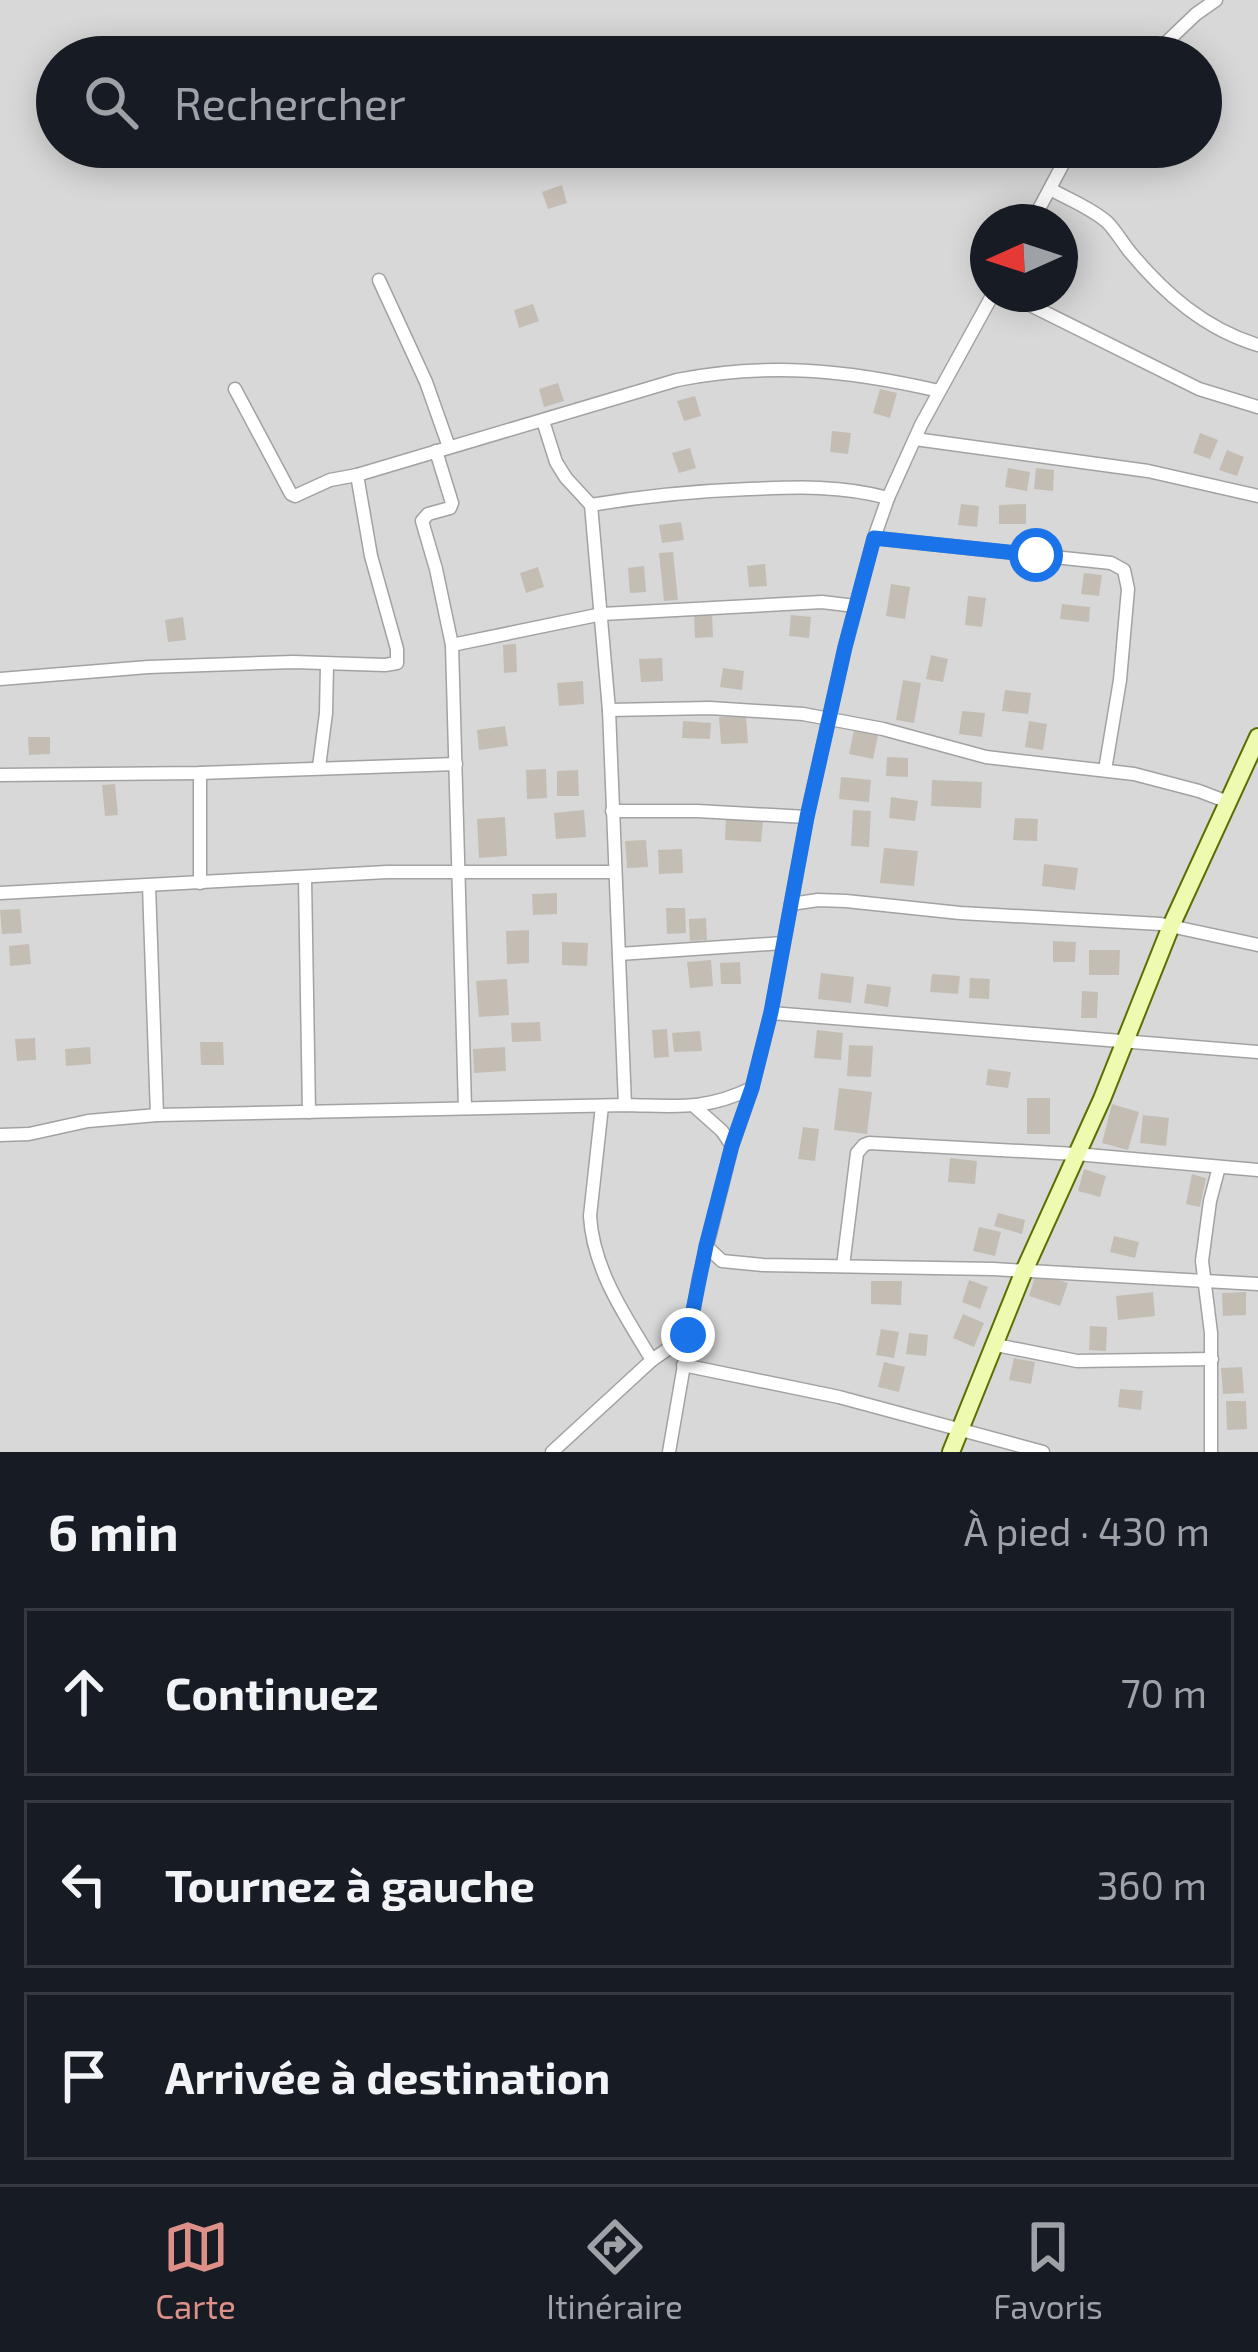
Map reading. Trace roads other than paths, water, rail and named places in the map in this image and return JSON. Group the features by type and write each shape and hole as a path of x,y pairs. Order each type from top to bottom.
{"street":[{"path":"1173,36 1216,0"},
{"path":"1042,204 1061,168"},
{"path":"1050,189 1100,217 1153,278 1190,311 1218,330 1258,345"},
{"path":"379,280 426,382 452,506 422,521 452,646 465,1108"},
{"path":"670,1452 699,1278 771,1012 807,817 855,606 888,498 938,391 984,312"},
{"path":"1044,312 1199,389 1258,407"},
{"path":"235,389 291,494 298,495 330,480 677,380 748,369 783,369 868,376 938,391"},
{"path":"543,421 556,462 591,505 609,710 625,1105"},
{"path":"915,439 1148,471 1258,496"},
{"path":"0,680 148,667 397,662 357,475"},
{"path":"591,505 676,492 804,486 888,498"},
{"path":"874,538 1112,563 1124,570 1128,590 1120,680 1105,770"},
{"path":"452,646 602,614 822,602 855,606"},
{"path":"319,767 326,665"},
{"path":"609,710 710,708 829,718 986,757 1160,780 1228,802"},
{"path":"951,1452 1171,926 1228,802 1251,772 1258,736"},
{"path":"0,775 456,764"},
{"path":"200,773 200,884"},
{"path":"612,811 807,817"},
{"path":"0,893 387,872 614,872"},
{"path":"305,878 309,1112"},
{"path":"149,886 157,1115"},
{"path":"791,904 846,901 1171,926 1258,945"},
{"path":"619,953 783,943"},
{"path":"771,1012 1258,1052"},
{"path":"0,1135 29,1134 88,1120 157,1115 694,1107 752,1088"},
{"path":"602,1106 591,1234 624,1316 652,1360"},
{"path":"694,1107 732,1145"},
{"path":"843,1266 857,1154 864,1145 1076,1154 1258,1170"},
{"path":"1211,1452 1205,1232 1219,1166"},
{"path":"706,1246 722,1261 784,1266 1024,1271 1258,1284"},
{"path":"699,1278 722,1261"},
{"path":"552,1452 652,1360 688,1335"},
{"path":"996,1345 1078,1361 1212,1359"},
{"path":"683,1366 839,1397 1043,1452"}]}
